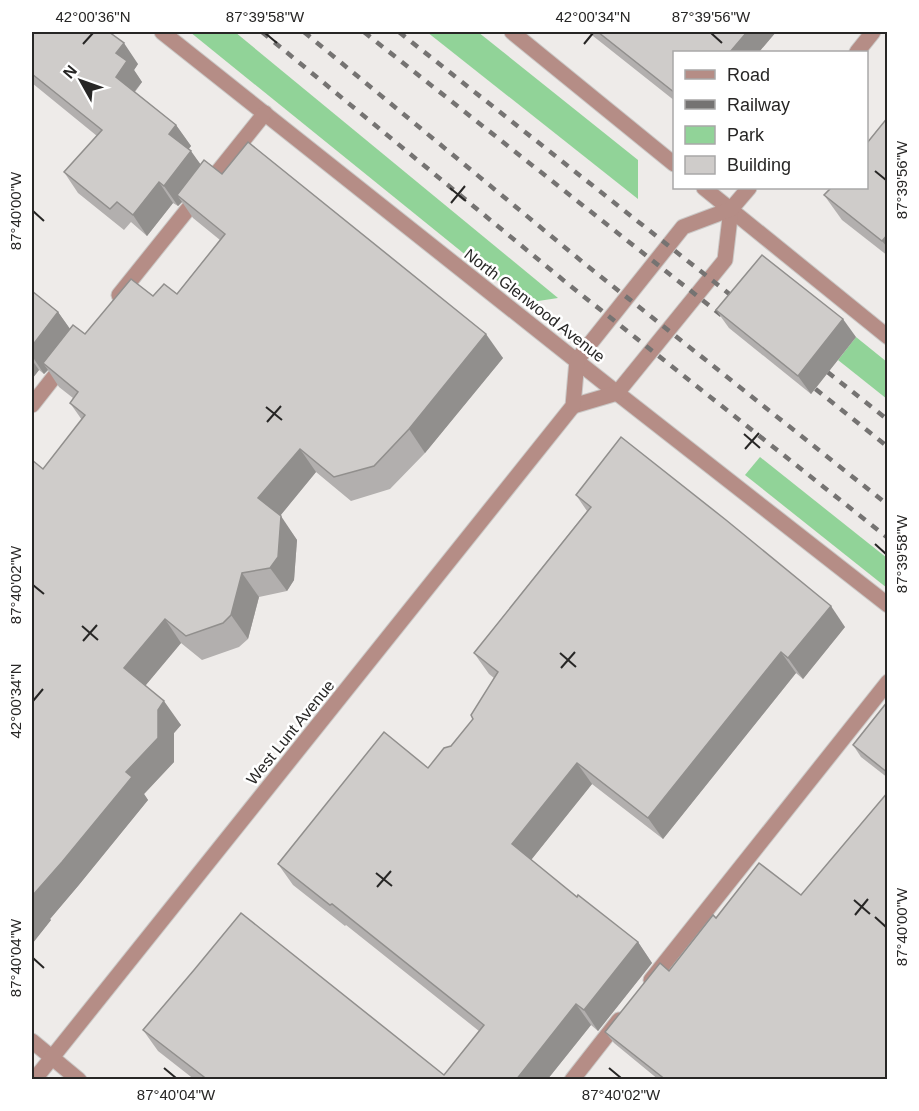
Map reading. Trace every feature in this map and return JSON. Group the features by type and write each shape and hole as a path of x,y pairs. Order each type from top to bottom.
{"street":[{"name":"North Glenwood Avenue","path":"162,32 888,605"},
{"path":"512,32 673,162"},
{"path":"858,51 873,32"},
{"path":"114,302 265,113"},
{"path":"705,189 888,337"},
{"path":"731,209 726,260 617,393 573,406 576,360 683,227 731,209 748,189"},
{"path":"32,405 76,349"},
{"name":"West Lunt Avenue","path":"34,1080 573,406"},
{"path":"645,987 888,682"},
{"path":"572,1080 631,1005"},
{"path":"32,1041 79,1080"}],"green space":[{"path":"190,32 235,32 558,298 525,303"},
{"path":"427,32 478,32 638,160 638,199"},
{"path":"856,337 887,362 887,399 838,360"},
{"path":"760,457 887,558 887,588 745,475"}],"building":[{"path":"32,32 109,32 124,43 116,53 127,61 116,77 176,125 169,134 191,151 164,186 159,182 133,215 117,202 110,209 64,172 102,130 32,74"},
{"path":"598,32 747,32 731,51 673,51 673,91"},
{"path":"888,117 888,234 882,241 824,195 830,189 868,189 868,142"},
{"path":"248,142 486,334 409,429 374,466 334,477 300,449 258,498 281,516 278,557 270,568 242,573 231,615 223,623 186,636 165,619 124,668 164,701 158,710 158,738 126,772 132,777 33,895 35,897 32,901 32,460 43,469 85,415 70,403 78,392 43,363 73,325 85,334 131,279 153,296 164,284 177,294 225,234 177,195 204,160 222,174"},
{"path":"762,255 843,319 798,376 716,310"},
{"path":"32,291 58,312 32,346"},
{"path":"621,437 831,606 788,658 781,652 648,818 577,763 512,844 577,897 578,895 638,942 584,1010 576,1004 516,1080 208,1080 143,1030 241,913 444,1075 484,1025 278,864 384,732 428,768 444,748 451,746 473,719 471,715 498,672 474,653 591,507 576,495"},
{"path":"888,701 888,773 853,745"},
{"path":"888,792 888,1080 666,1080 605,1032 660,963 669,971 713,915 716,918 759,863 801,895"}],"railway":[{"path":"262,32 568,284 888,538"},
{"path":"304,32 585,264 888,505"},
{"path":"364,32 730,322"},
{"path":"399,32 742,304"},
{"path":"815,362 888,420"},
{"path":"803,379 888,447"}]}
